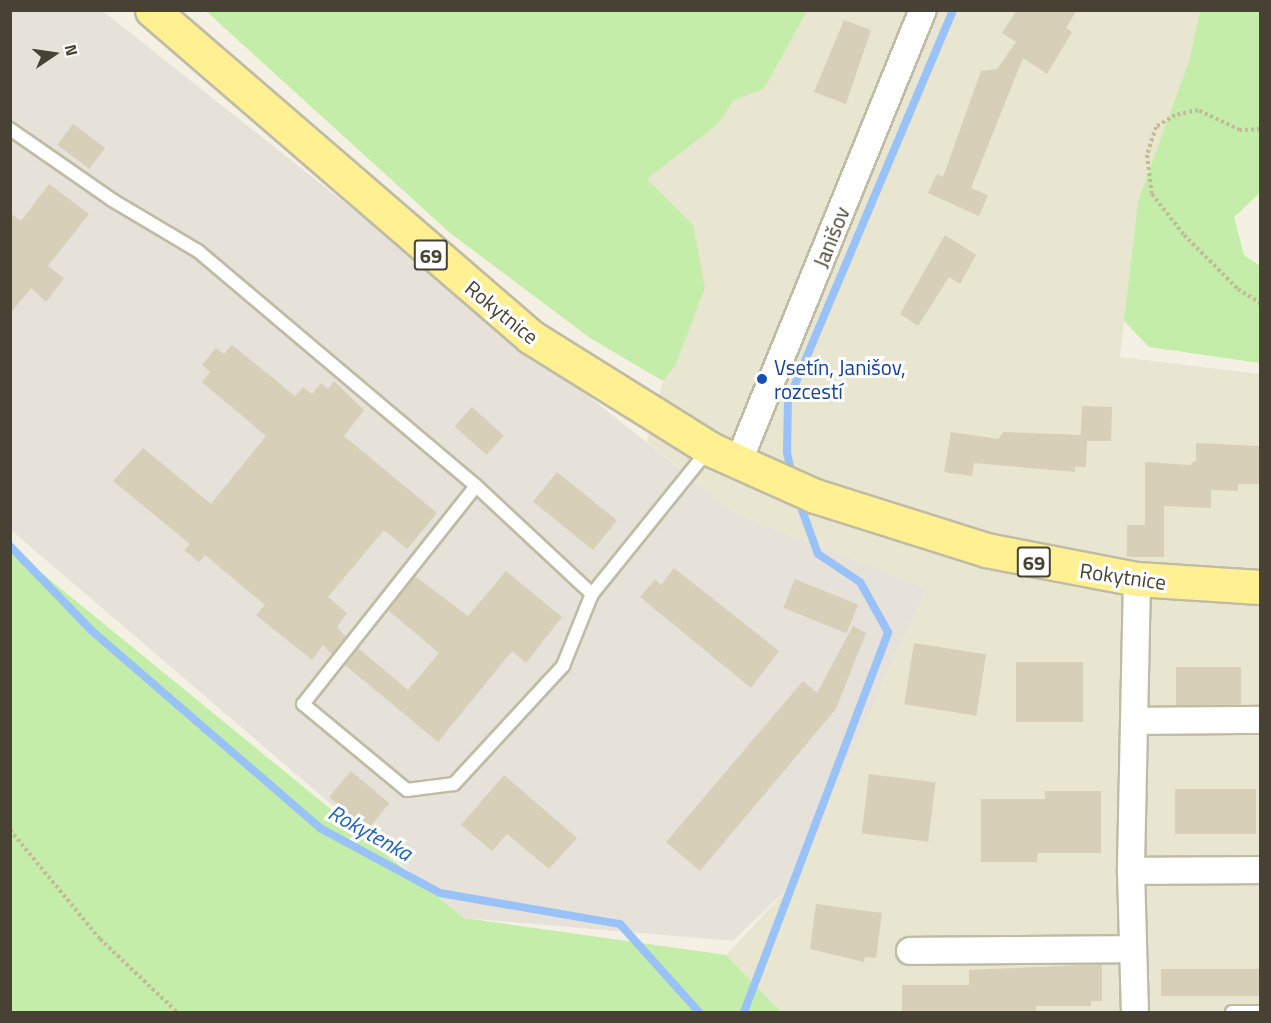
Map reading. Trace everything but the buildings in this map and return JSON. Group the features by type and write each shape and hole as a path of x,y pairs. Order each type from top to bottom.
{"main road":[{"name":"Rokytnice","path":"152,10 531,337 724,456 815,496 986,550 1137,579 1260,587"}],"street":[{"name":"Janišov","path":"724,456 923,10"},
{"path":"1135,1012 1131,871 1137,579"},
{"path":"1135,721 1260,720"},
{"path":"1131,871 1260,870"},
{"path":"910,951 1133,949"}],"lane":[{"path":"10,129 112,200 198,251 476,486 592,594"},
{"path":"476,486 303,704 407,790 453,784 563,666 592,594 724,456"},
{"path":"1232,1012 1260,1012"}],"path":[{"path":"1260,129 1240,130 1198,110 1175,115 1156,126 1147,155 1152,194 1207,258 1260,303"},
{"path":"10,830 100,939 177,1012"}],"shaded area":[{"path":"11,11 103,11 737,514 926,588 792,884 733,941 464,918 11,530"},
{"path":"807,11 1200,11 1189,61 1138,201 1120,357 1260,374 1260,1012 781,1012 726,955 792,884 926,588 737,514 647,442 663,381 675,366 693,225 646,179 718,124 734,100 764,89"}],"green space":[{"path":"206,11 807,11 764,89 734,100 718,124 647,179 693,225 705,288 675,366 663,381 590,338 450,233"},
{"path":"1200,11 1260,11 1260,193 1234,217 1244,255 1260,266 1260,363 1149,347 1124,321 1138,201 1189,61"},
{"path":"11,548 464,918 726,955 781,1012 11,1012"}],"waterway":[{"path":"792,476 787,452 788,401 953,10"},
{"path":"744,1012 888,632 860,582 818,554 798,499"},
{"name":"Rokytenka","path":"10,546 92,631 320,828 440,893 620,924 699,1012"}],"place":[{"name":"Vsetín, Janišov, rozcestí","path":"762,379"}]}
